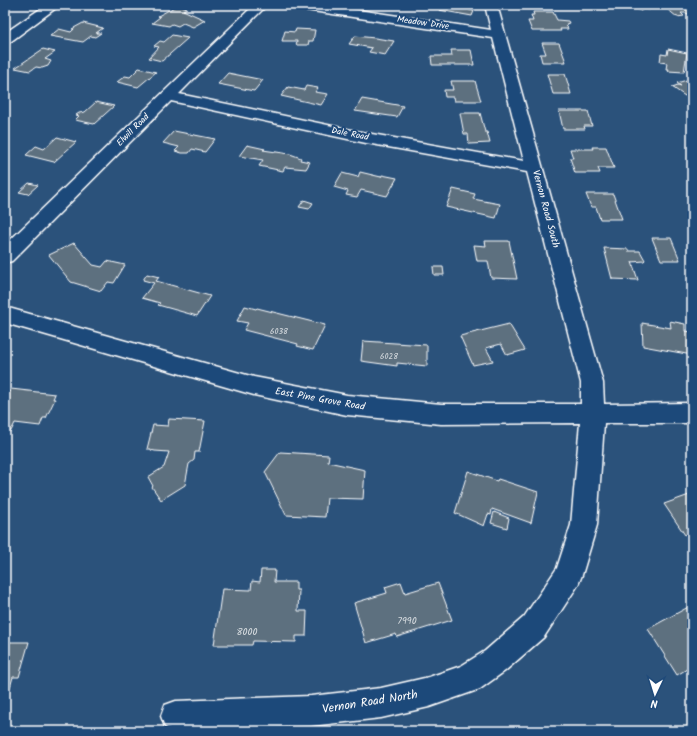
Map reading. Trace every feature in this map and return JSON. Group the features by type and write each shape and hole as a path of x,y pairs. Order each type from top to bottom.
{"street":[{"path":"5,39 54,5"},
{"name":"Elwill Road","path":"5,256 261,5"},
{"name":"Meadow Drive","path":"299,5 499,35"},
{"name":"Vernon Road South","path":"491,5 592,383 593,413"},
{"name":"Dale Road","path":"167,96 366,138 535,168"},
{"name":"East Pine Grove Road","path":"5,315 254,386 347,405 442,414 692,413"},
{"name":"Vernon Road North","path":"176,716 312,711 380,703 429,692 469,678 495,662 534,627 568,575 584,525 593,413"}],"building":[{"path":"178,5 187,8 183,10 205,20 193,27 183,23 178,26 172,24 169,26 152,23 160,17 158,16"},
{"path":"438,5 475,5 469,10 474,11 472,16 439,10 441,6"},
{"path":"628,5 655,5 649,10 644,8 641,11"},
{"path":"675,5 692,5 692,16 686,13 681,13 684,16 677,17 666,8 677,7"},
{"path":"533,12 553,12 557,20 568,21 569,23 566,24 568,29 560,29 561,31 532,31 528,21 533,21 531,15 534,15"},
{"path":"83,23 103,28 96,33 101,33 95,37 91,36 83,42 50,36 59,29 71,32 74,29 72,29"},
{"path":"296,29 315,30 313,41 309,41 308,45 296,45 297,41 282,41 285,31 295,32"},
{"path":"172,35 188,38 162,61 149,58 159,47 154,46 160,41 164,42"},
{"path":"355,36 394,41 385,55 369,52 372,48 349,44"},
{"path":"542,43 559,43 566,62 542,62 540,54 546,54"},
{"path":"43,49 55,52 45,59 51,61 48,66 42,68 36,67 30,71 15,68"},
{"path":"668,49 687,53 684,72 668,71 669,69 666,69 667,63 660,62 661,54 667,55"},
{"path":"451,50 471,50 474,65 432,65 431,56 452,56"},
{"path":"139,68 156,72 138,87 117,82 125,76 130,77"},
{"path":"228,73 263,80 254,91 218,84"},
{"path":"547,74 565,74 571,94 553,94"},
{"path":"690,79 692,81 692,97 689,95 685,96 672,87 678,85 681,86 677,83"},
{"path":"451,81 475,81 481,101 454,101 453,97 445,97 444,90 453,90"},
{"path":"306,86 318,88 315,92 328,94 321,105 281,96 288,87 304,90"},
{"path":"362,99 403,106 397,117 355,111"},
{"path":"96,102 114,106 94,124 75,120 79,116 76,115 85,112"},
{"path":"559,111 588,111 592,126 584,126 585,129 563,129"},
{"path":"460,113 480,113 485,132 487,132 490,143 469,144 468,134 464,134"},
{"path":"174,131 215,139 205,152 192,149 189,153 182,153 175,151 179,147 163,143"},
{"path":"57,137 76,142 54,162 26,155 36,146 44,149"},
{"path":"247,145 265,149 263,150 290,154 301,158 300,160 310,162 306,169 285,167 283,171 259,166 263,160 239,156"},
{"path":"592,147 606,147 614,168 598,168 600,173 575,173 570,158 573,158 570,149 593,149"},
{"path":"360,172 381,177 382,175 397,178 387,196 361,190 357,197 346,195 348,191 334,187 342,173 358,177"},
{"path":"29,183 38,185 28,194 19,192"},
{"path":"453,189 475,194 473,199 500,204 496,218 446,207"},
{"path":"586,194 613,194 622,219 600,219 596,207 591,207"},
{"path":"304,200 313,203 309,209 299,207"},
{"path":"652,238 671,238 680,260 661,260"},
{"path":"485,241 509,241 517,279 491,278 488,261 477,261 474,245 486,246"},
{"path":"74,243 93,265 102,267 107,261 125,265 114,283 108,282 101,291 71,282 49,255"},
{"path":"604,248 640,251 645,260 632,262 638,280 612,279"},
{"path":"433,267 443,267 444,275 434,275"},
{"path":"147,274 159,277 156,281 210,296 197,316 158,305 160,303 142,298 154,283 143,280"},
{"path":"245,306 325,325 313,350 297,346 298,344 244,330 248,323 237,321"},
{"path":"670,321 685,324 685,331 692,332 692,355 643,346 642,323 671,328"},
{"path":"509,324 525,350 507,355 501,344 486,348 493,361 473,365 460,336"},
{"path":"363,341 427,345 427,366 397,363 397,366 361,361"},
{"path":"11,389 55,394 53,399 55,399 46,418 43,418 40,426 15,423 11,431 5,431 5,398"},
{"path":"169,419 205,421 199,452 195,452 194,460 189,464 185,485 161,500 152,487 153,486 148,477 164,467 169,452 147,449 153,425 168,426"},
{"path":"280,452 329,455 328,462 365,470 363,499 327,498 325,517 286,515 265,472"},
{"path":"468,471 497,481 498,479 538,492 531,523 492,509 491,515 488,514 484,526 455,513"},
{"path":"692,494 692,533 685,535 664,504"},
{"path":"494,512 509,518 507,528 491,523"},
{"path":"261,570 275,570 274,582 296,582 296,590 299,590 298,611 307,611 306,636 296,636 296,642 253,641 252,645 214,645 222,589 251,590 252,581 260,582"},
{"path":"401,582 405,593 438,583 452,620 397,637 396,634 366,643 354,603 387,593 385,587"},
{"path":"692,605 692,666 677,675 648,629"},
{"path":"5,642 29,642 19,677 13,677 5,705"}]}
